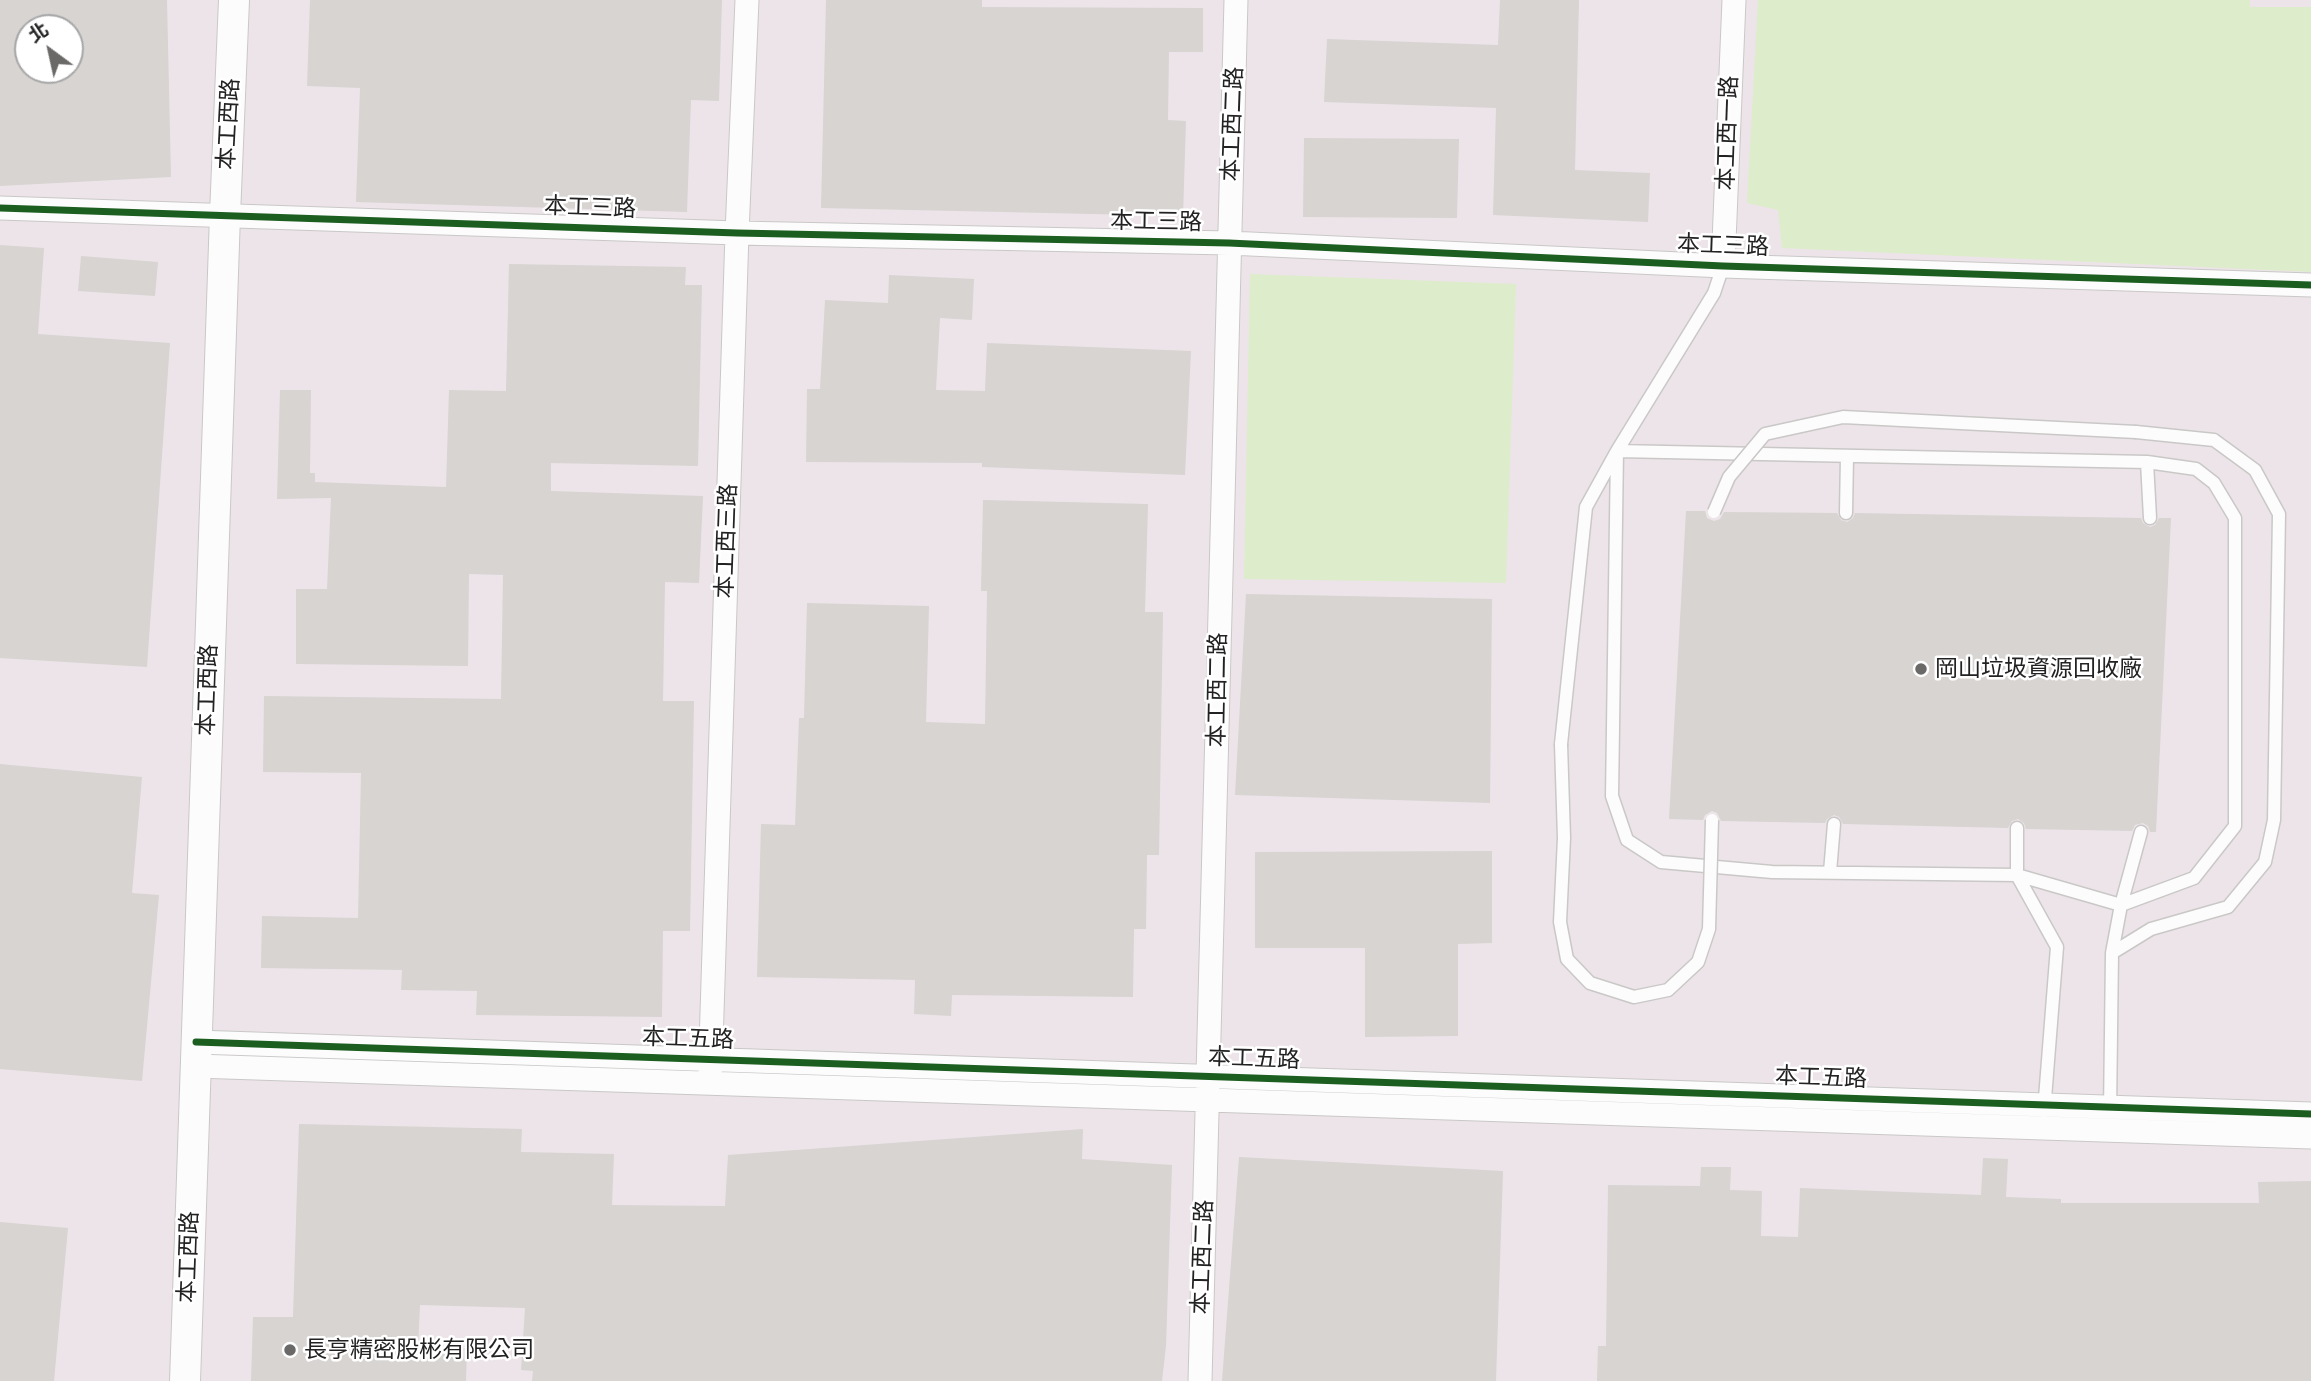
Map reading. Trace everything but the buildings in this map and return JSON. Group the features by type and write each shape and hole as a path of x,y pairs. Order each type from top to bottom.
{"street":[{"name":"本工西路","path":"185,1381 234,0"},
{"name":"本工西三路","path":"710,1071 747,0"},
{"name":"本工西二路","path":"1200,1381 1236,0"},
{"name":"本工西一路","path":"1723,266 1734,0"},
{"name":"本工三路","path":"0,208 737,233 1229,243 1723,266 2311,285"},
{"name":"本工五路","path":"196,1054 710,1071 1208,1076 2311,1114"},
{"name":"本工五路","path":"710,1071 1208,1100 2311,1137"}],"lane":[{"path":"1712,820 1709,929 1699,962 1668,990 1634,997 1590,983 1567,959 1560,922 1564,838 1561,744 1586,507 1617,451 1714,293 1723,266"},
{"path":"1714,512 1729,477 1765,434 1843,417 2136,432 2214,440 2255,470 2279,514 2274,820 2265,862 2228,907 2151,929 2112,953"},
{"path":"1617,451 2147,461 2196,469 2214,483 2235,518 2235,826 2194,878 2121,905 2017,875 1772,872 1661,862 1627,840 1612,796 1617,451"},
{"path":"1846,513 1847,456"},
{"path":"2147,461 2150,518"},
{"path":"1830,872 1834,824"},
{"path":"2017,828 2017,875 2057,947 2043,1128"},
{"path":"2109,1131 2112,953 2121,905 2141,832"}],"shaded area":[{"path":"0,0 2311,0 2311,1381 0,1381"}],"green space":[{"path":"1758,0 2250,0 2250,7 2311,7 2311,272 1782,248 1778,210 1747,203"},
{"path":"1250,274 1516,284 1506,583 1244,579"}],"cycle path":[{"path":"0,208 737,233 1229,243 1723,266 2311,285"},
{"path":"196,1042 2311,1114"}],"place":[{"name":"岡山垃圾資源回收廠","path":"1921,669"},
{"name":"長亨精密股彬有限公司","path":"290,1350"}]}
